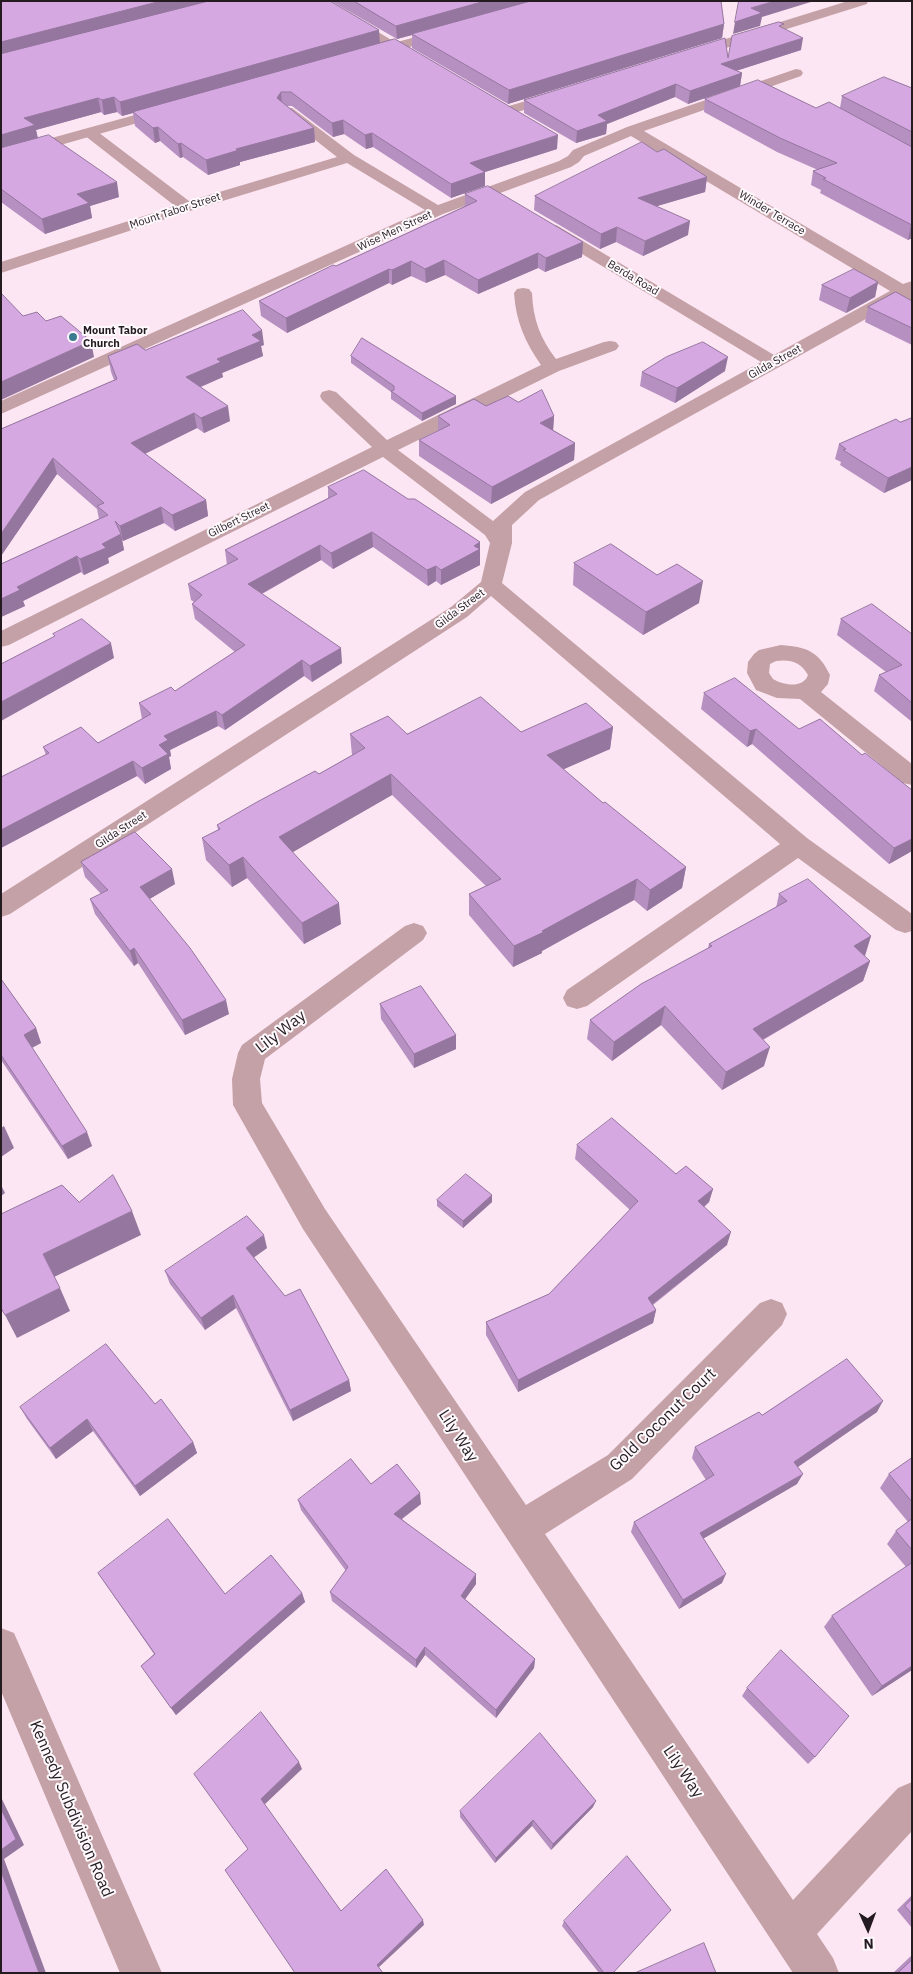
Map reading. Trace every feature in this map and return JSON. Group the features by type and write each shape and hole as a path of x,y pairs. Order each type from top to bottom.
{"street":[{"path":"317,1 435,70"},
{"path":"675,59 862,1"},
{"path":"356,57 461,28"},
{"name":"Wise Men Street","path":"1,408 376,241 437,211 491,193 565,164 574,159 578,153 632,130 796,73"},
{"path":"507,112 573,91"},
{"path":"491,102 523,121"},
{"path":"1,157 184,106"},
{"path":"287,112 349,158 437,211"},
{"name":"Winder Terrace","path":"632,130 909,291"},
{"path":"89,132 188,207"},
{"path":"563,144 578,153"},
{"name":"Mount Tabor Street","path":"5,262 349,158"},
{"path":"491,193 508,203"},
{"name":"Berda Road","path":"534,219 774,362"},
{"name":"Gilda Street","path":"1,907 451,617 491,585 501,542 502,523 532,496 774,362 909,291"},
{"path":"522,293 523,308 531,338 552,367"},
{"name":"Gilbert Street","path":"1,640 170,554 552,367 610,346"},
{"path":"329,396 385,449 492,531 501,542"},
{"path":"491,585 798,845 910,923"},
{"path":"804,691 912,777"},
{"path":"577,998 798,845"},
{"name":"Lily Way","path":"414,933 252,1053 246,1079 248,1106 314,1219 520,1530 818,1973"},
{"name":"Gold Coconut Court","path":"520,1530 620,1466 771,1314"},
{"name":"Kennedy Subdivision Road","path":"1,1646 141,1973"},
{"path":"791,1932 912,1802"}],"building":[{"path":"1,1 161,1 1,42"},
{"path":"209,1 330,1 379,30 120,102 114,97 102,100 98,98 24,118 35,125 1,135 1,54"},
{"path":"354,1 485,1 396,26"},
{"path":"531,1 721,1 724,24 509,90 412,34"},
{"path":"739,1 775,1 751,8 762,13 735,22"},
{"path":"779,22 784,24 779,26 803,38 721,64 742,73 690,91 676,84 598,115 607,121 577,131 524,100 725,38 728,58 732,36"},
{"path":"395,39 558,135 470,163 485,172 451,184 372,133 365,135 343,120 332,123 291,92 281,92 277,98 314,128 236,149 239,150 206,160 181,143 178,144 158,127 153,128 133,112"},
{"path":"884,77 912,88 912,132 842,96"},
{"path":"758,80 816,108 829,102 912,147 912,225 823,179 826,178 813,171 837,163 780,138 705,99"},
{"path":"49,135 117,182 77,194 89,203 42,219 1,189 1,148"},
{"path":"642,142 657,152 664,149 707,177 638,198 690,221 645,241 617,227 601,234 535,196"},
{"path":"488,186 583,242 546,258 538,253 478,280 444,260 425,269 411,261 392,270 389,269 286,318 259,301 333,265 336,266 477,201 465,194"},
{"path":"854,269 878,282 850,298 822,285"},
{"path":"896,292 912,301 912,328 868,307"},
{"path":"1,293 23,316 37,312 46,321 61,316 91,341 1,382"},
{"path":"243,310 262,330 252,335 261,341 217,359 221,362 186,377 228,406 201,418 194,413 131,443 206,500 172,515 161,507 120,526 115,521 121,534 102,544 106,548 80,559 77,556 17,587 20,590 1,599 1,564 108,515 97,506 104,503 53,458 1,534 1,429 117,379 108,356 137,344 145,350"},
{"path":"362,338 456,396 422,413 391,391 394,390 394,386 351,356"},
{"path":"703,342 728,357 677,388 642,372 666,357"},
{"path":"542,390 554,416 540,423 575,443 492,487 419,440 450,425 438,416 474,399 486,406 508,396 518,402"},
{"path":"912,418 912,467 888,478 843,450 846,449 839,444 896,419 900,422"},
{"path":"364,470 408,499 415,499 480,542 474,546 480,549 441,570 436,566 427,570 372,532 331,553 320,545 248,584 341,648 310,666 302,660 222,715 216,711 164,736 168,740 159,745 168,754 142,768 133,761 1,830 1,777 49,753 43,747 81,727 98,743 151,714 139,703 171,687 175,691 245,645 192,604 202,595 188,584 238,559 225,550 337,494 328,487"},
{"path":"611,544 657,575 677,564 703,581 646,612 574,563"},
{"path":"872,604 912,634 912,703 879,675 902,665 841,619"},
{"path":"82,619 111,643 1,702 1,664 55,636 53,634"},
{"path":"735,678 799,729 820,719 862,755 865,753 912,790 912,839 894,848 756,729 750,731 704,693"},
{"path":"481,697 521,732 586,703 613,727 547,755 603,803 605,802 686,867 650,890 637,879 542,931 544,932 514,946 469,894 501,879 391,774 279,837 339,903 302,923 243,857 229,865 202,838 220,829 217,825 257,802 315,771 319,774 365,748 350,734 388,716 407,734"},
{"path":"135,832 172,869 140,887 190,948 226,1000 182,1020 134,948 130,951 90,899 108,890 81,862"},
{"path":"808,879 871,936 854,946 870,961 753,1029 770,1047 726,1072 665,1006 614,1042 590,1020 641,984 712,946 709,944 787,901 779,894"},
{"path":"1,979 36,1028 24,1035 87,1132 62,1146 1,1055"},
{"path":"421,986 456,1035 414,1054 380,1004"},
{"path":"612,1118 676,1174 686,1166 713,1189 698,1201 731,1232 648,1298 656,1310 518,1380 486,1322 549,1294 638,1201 577,1145"},
{"path":"466,1174 492,1195 463,1221 437,1200"},
{"path":"113,1175 132,1211 43,1254 60,1288 5,1315 1,1308 1,1214 62,1185 79,1202"},
{"path":"247,1216 264,1235 246,1248 285,1296 300,1289 349,1380 290,1410 233,1295 201,1318 165,1271"},
{"path":"106,1344 155,1404 161,1399 193,1442 135,1486 87,1419 50,1448 20,1407"},
{"path":"847,1359 883,1401 794,1462 803,1474 700,1533 726,1574 683,1600 634,1522 714,1475 695,1447 759,1412 762,1415"},
{"path":"912,1458 912,1502 889,1474"},
{"path":"351,1459 371,1484 397,1464 420,1493 394,1514 476,1574 461,1596 535,1659 496,1710 425,1647 416,1660 330,1592 348,1567 298,1500"},
{"path":"168,1519 225,1594 271,1555 302,1593 171,1708 141,1666 155,1654 98,1573"},
{"path":"912,1519 912,1550 896,1531"},
{"path":"912,1563 912,1666 882,1686 832,1616"},
{"path":"781,1650 849,1716 815,1757 747,1688"},
{"path":"261,1712 299,1762 261,1799 341,1911 386,1869 423,1920 377,1965 383,1973 295,1973 225,1870 248,1849 194,1774"},
{"path":"540,1733 596,1801 553,1844 533,1820 496,1858 460,1811"},
{"path":"1,1809 16,1839 1,1850"},
{"path":"627,1856 671,1910 613,1973 604,1973 564,1921"},
{"path":"1,1871 39,1973 1,1973"},
{"path":"912,1899 912,1914 905,1906"},
{"path":"704,1943 716,1973 635,1973"},
{"path":"912,1960 912,1973 898,1973"}],"place":[{"name":"Mount Tabor Church","path":"73,337"}]}
